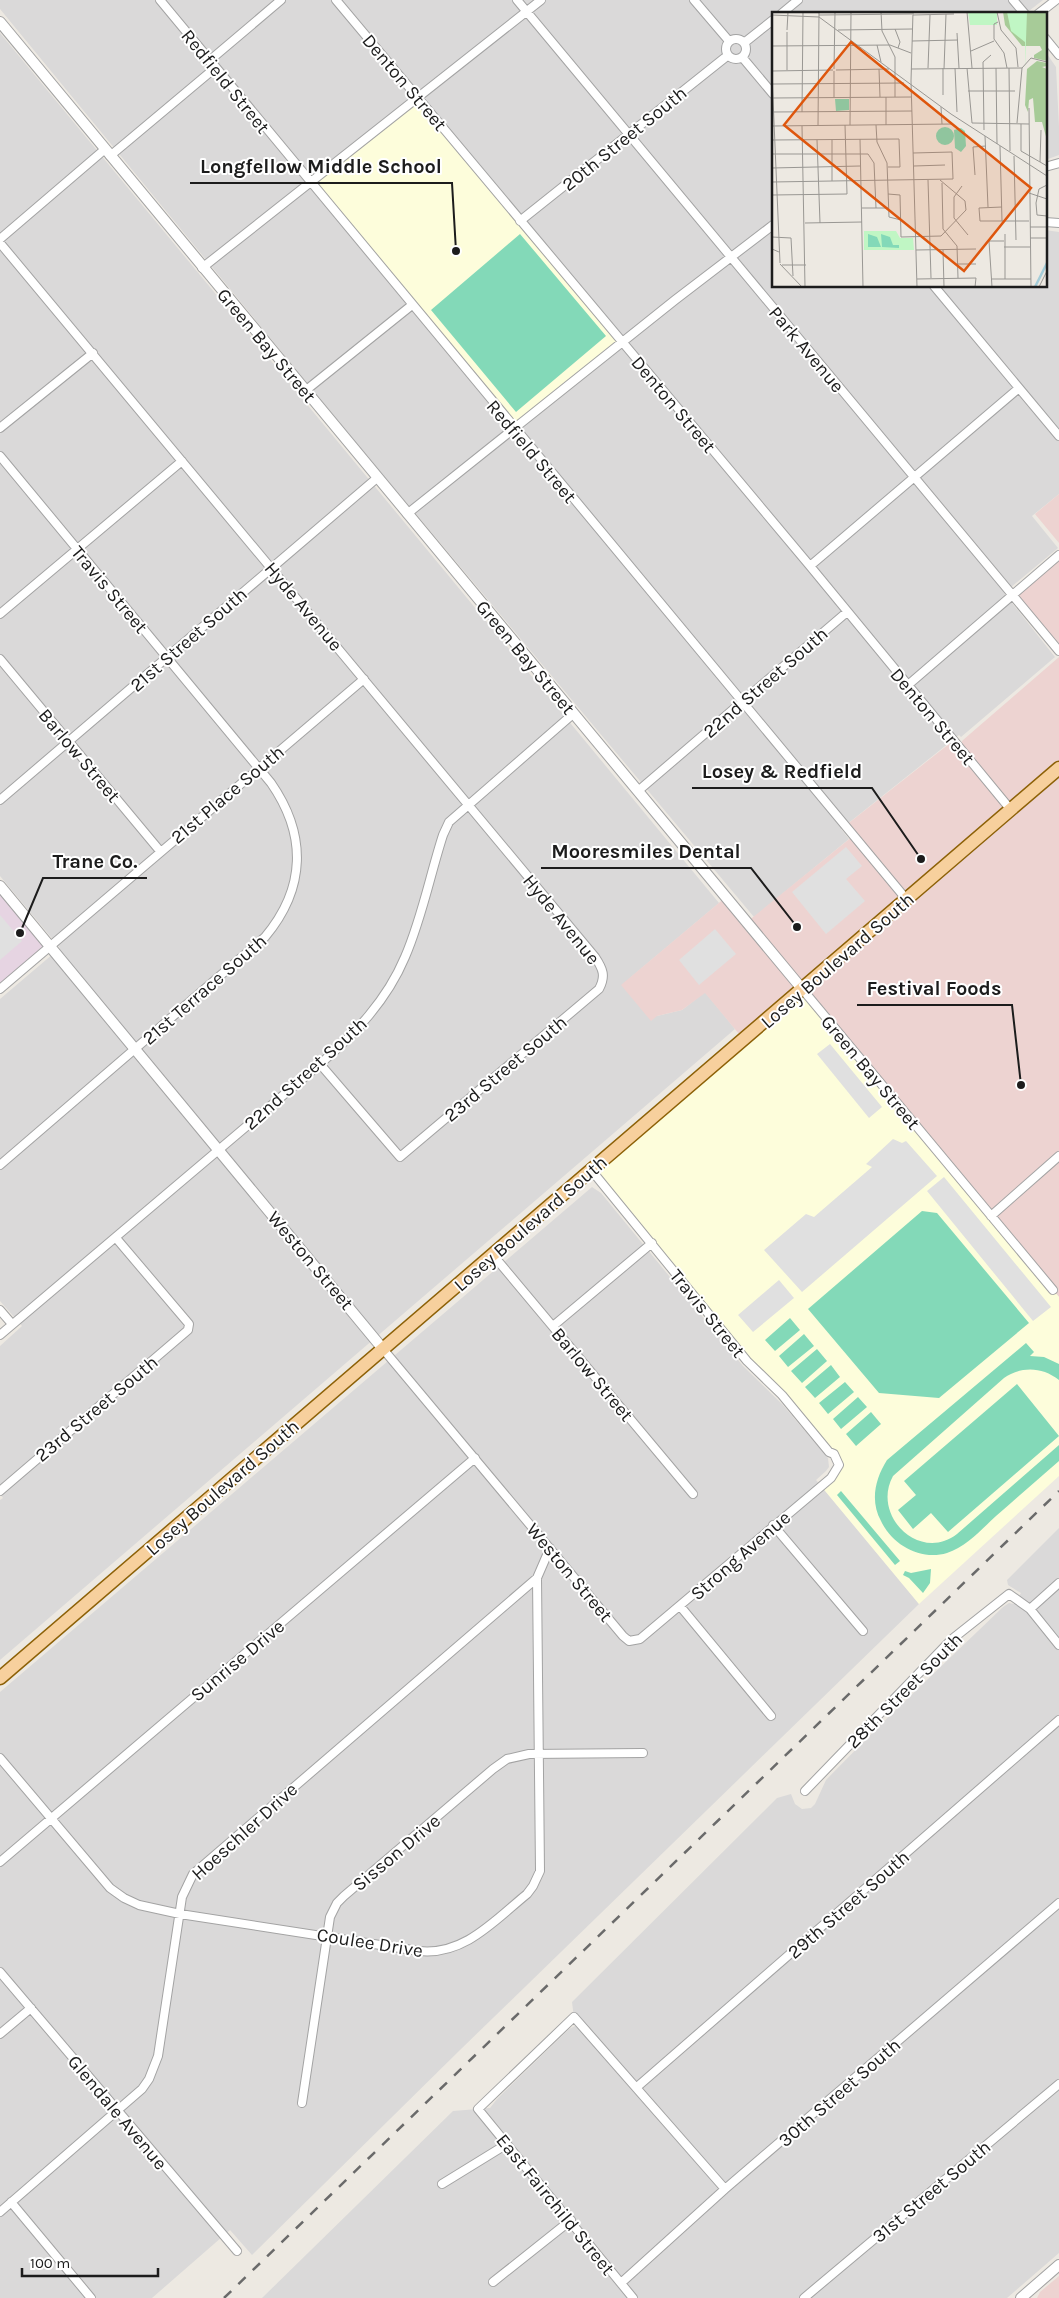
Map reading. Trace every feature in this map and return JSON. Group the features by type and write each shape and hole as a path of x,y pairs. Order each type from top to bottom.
{"main road":[{"name":"Losey Boulevard South","path":"0,1678 803,990 1059,768"}],"street":[{"name":"Redfield Street","path":"160,0 514,429 907,900"},
{"path":"209,61 281,0"},
{"name":"Denton Street","path":"336,0 810,566 1011,810"},
{"name":"Park Avenue","path":"517,0 1059,651"},
{"path":"202,268 541,0"},
{"path":"694,0 729,41"},
{"path":"783,12 798,0"},
{"path":"1014,0 1023,12"},
{"path":"1041,12 1056,0"},
{"path":"744,43 772,21"},
{"name":"Green Bay Street","path":"0,22 304,391 1053,1290"},
{"path":"738,39 744,43 746,52 742,57 733,59 727,56 725,50 729,41 738,39"},
{"path":"1046,39 1059,55"},
{"name":"20th Street South","path":"520,221 727,56"},
{"path":"742,57 772,93"},
{"path":"0,241 215,68"},
{"path":"1046,167 1059,163"},
{"path":"1046,222 1059,223"},
{"path":"407,514 622,342 772,226"},
{"name":"Hyde Avenue","path":"0,241 595,957 604,974"},
{"path":"936,288 1059,436"},
{"path":"304,391 412,305"},
{"path":"0,428 93,352"},
{"path":"810,566 1019,388"},
{"name":"Travis Street","path":"0,456 259,768"},
{"path":"0,614 182,461"},
{"name":"21st Street South","path":"0,800 377,478"},
{"path":"908,686 1059,555"},
{"name":"22nd Street South","path":"638,792 847,612"},
{"name":"Barlow Street","path":"0,659 160,851"},
{"name":"21st Place South","path":"0,989 364,679"},
{"name":"22nd Street South","path":"0,1335 320,1064 361,1025 384,995 400,969 416,930 443,835 449,822 574,714"},
{"name":"21st Terrace South","path":"0,1165 257,946 273,928 287,906 296,874 295,832 282,798 259,768"},
{"name":"Weston Street","path":"0,886 622,1635"},
{"name":"23rd Street South","path":"320,1064 400,1158 599,989 604,974"},
{"path":"991,1216 1059,1156"},
{"name":"Travis Street","path":"592,1171 747,1361 782,1395 829,1452"},
{"name":"23rd Street South","path":"0,1491 188,1330 189,1324 116,1238"},
{"path":"553,1326 652,1243"},
{"name":"Barlow Street","path":"493,1255 693,1494"},
{"path":"0,1310 12,1324"},
{"name":"Strong Avenue","path":"622,1635 629,1640 638,1640 835,1474 839,1462 834,1454 829,1452"},
{"name":"Sunrise Drive","path":"0,1862 475,1458"},
{"path":"773,1525 863,1630"},
{"name":"Coulee Drive","path":"0,1758 102,1880 117,1893 139,1905 180,1914 327,1935 419,1951 447,1950 471,1939 526,1894 538,1878 542,1859 537,1578 550,1548"},
{"name":"Hoeschler Drive","path":"0,2212 118,2111 142,2089 151,2074 158,2056 182,1897 188,1883 201,1866 537,1578"},
{"path":"1059,1583 1030,1609 1059,1645"},
{"name":"28th Street South","path":"805,1791 950,1640 1009,1594 1030,1609"},
{"path":"680,1606 771,1716"},
{"name":"29th Street South","path":"638,2087 1059,1720"},
{"name":"Sisson Drive","path":"302,2103 330,1917 337,1904 499,1764 517,1756 540,1754 643,1753"},
{"name":"30th Street South","path":"621,2282 725,2189 1059,1903"},
{"name":"Glendale Avenue","path":"0,1972 236,2251"},
{"path":"0,2034 31,2008"},
{"name":"East Fairchild Street","path":"633,2298 571,2220 478,2109 574,2017 638,2087"},
{"name":"31st Street South","path":"804,2298 1059,2084"},
{"path":"638,2087 725,2189"},
{"path":"442,2184 508,2144"},
{"path":"11,2202 91,2298"},
{"path":"493,2282 571,2220"},
{"path":"1024,2297 1059,2266"}],"shaded area":[{"path":"0,0 1043,0 1028,12 772,12 772,288 1046,288 1046,230 1059,232 1059,494 1032,516 1058,548 1004,593 1055,657 961,737 959,735 841,829 849,839 754,917 359,446 0,9"},
{"path":"0,33 719,903 631,977 657,1016 682,1010 705,992 735,1029 0,1660 0,1500 3,1498 0,1494 0,1346 22,1326 0,1301 0,999 60,948 0,876"},
{"path":"1046,52 1056,67 1059,155 1046,160"},
{"path":"417,97 622,342 514,429 309,182"},
{"path":"1059,494 1059,543 1035,514"},
{"path":"1059,555 1059,651 1013,596"},
{"path":"1059,657 1059,1297 921,1132 744,1040 705,993 682,1010 657,1016 651,1021 621,985 726,897 747,922 853,836 845,826 954,740 959,746 963,740"},
{"path":"846,847 862,866 846,879 865,901 826,934 792,892"},
{"path":"0,886 50,946 0,989"},
{"path":"0,915 22,941 0,960"},
{"path":"715,929 736,954 699,985 679,960"},
{"path":"803,990 1059,1297 1059,1476 919,1604 821,1486 839,1465 758,1373 592,1171"},
{"path":"830,1044 882,1107 869,1118 817,1054"},
{"path":"893,1139 902,1143 906,1141 937,1176 802,1292 764,1250 806,1214 814,1217 872,1167 866,1164"},
{"path":"944,1177 1051,1307 1033,1321 927,1191"},
{"path":"592,1187 601,1193 743,1366 782,1404 828,1458 829,1467 816,1480 919,1604 252,2255 230,2230 152,2298 0,2298 0,1692"},
{"path":"779,1280 794,1298 753,1332 738,1315"},
{"path":"1059,1528 1059,2253 1007,2298 262,2298 453,2111 490,2108 569,2029 575,2026 572,2002 777,1798 791,1794 795,1804 802,1809 811,1808 815,1804 826,1780 878,1727 1003,1607 1009,1603 1014,1604 1021,1593 1008,1585 1007,1580"},
{"path":"1059,2276 1059,2298 1037,2298 1040,2292"}],"green space":[{"path":"520,234 606,336 516,412 431,310"},
{"path":"922,1211 937,1213 1029,1323 939,1398 879,1393 808,1309"},
{"path":"790,1318 800,1330 775,1351 765,1340"},
{"path":"804,1334 814,1346 788,1367 779,1356"},
{"path":"1026,1343 1034,1352 1030,1356 1044,1357 1059,1364 1059,1380 1039,1370 1018,1371 1004,1378 893,1476 888,1491 889,1506 894,1520 903,1531 915,1539 928,1543 943,1541 957,1534 1059,1445 1059,1461 961,1547 937,1555 927,1555 908,1549 886,1530 876,1506 875,1490 879,1475 887,1460"},
{"path":"817,1349 827,1361 802,1383 791,1371"},
{"path":"831,1365 840,1377 815,1398 805,1387"},
{"path":"845,1382 854,1392 828,1414 819,1403"},
{"path":"1017,1384 1059,1436 948,1532 931,1513 913,1529 898,1510 916,1495 904,1481"},
{"path":"858,1397 867,1407 841,1429 833,1419"},
{"path":"871,1412 881,1424 856,1446 846,1434"},
{"path":"841,1491 900,1561 895,1565 837,1495"},
{"path":"931,1569 930,1583 923,1593 909,1578 903,1575 905,1571 911,1573"}],"railway":[{"path":"224,2298 1059,1491"}],"place":[{"name":"Longfellow Middle School","path":"456,251"},
{"name":"Losey & Redfield","path":"921,859"},
{"name":"Mooresmiles Dental","path":"797,927"},
{"name":"Trane Co.","path":"20,933"},
{"name":"Festival Foods","path":"1021,1085"}]}
